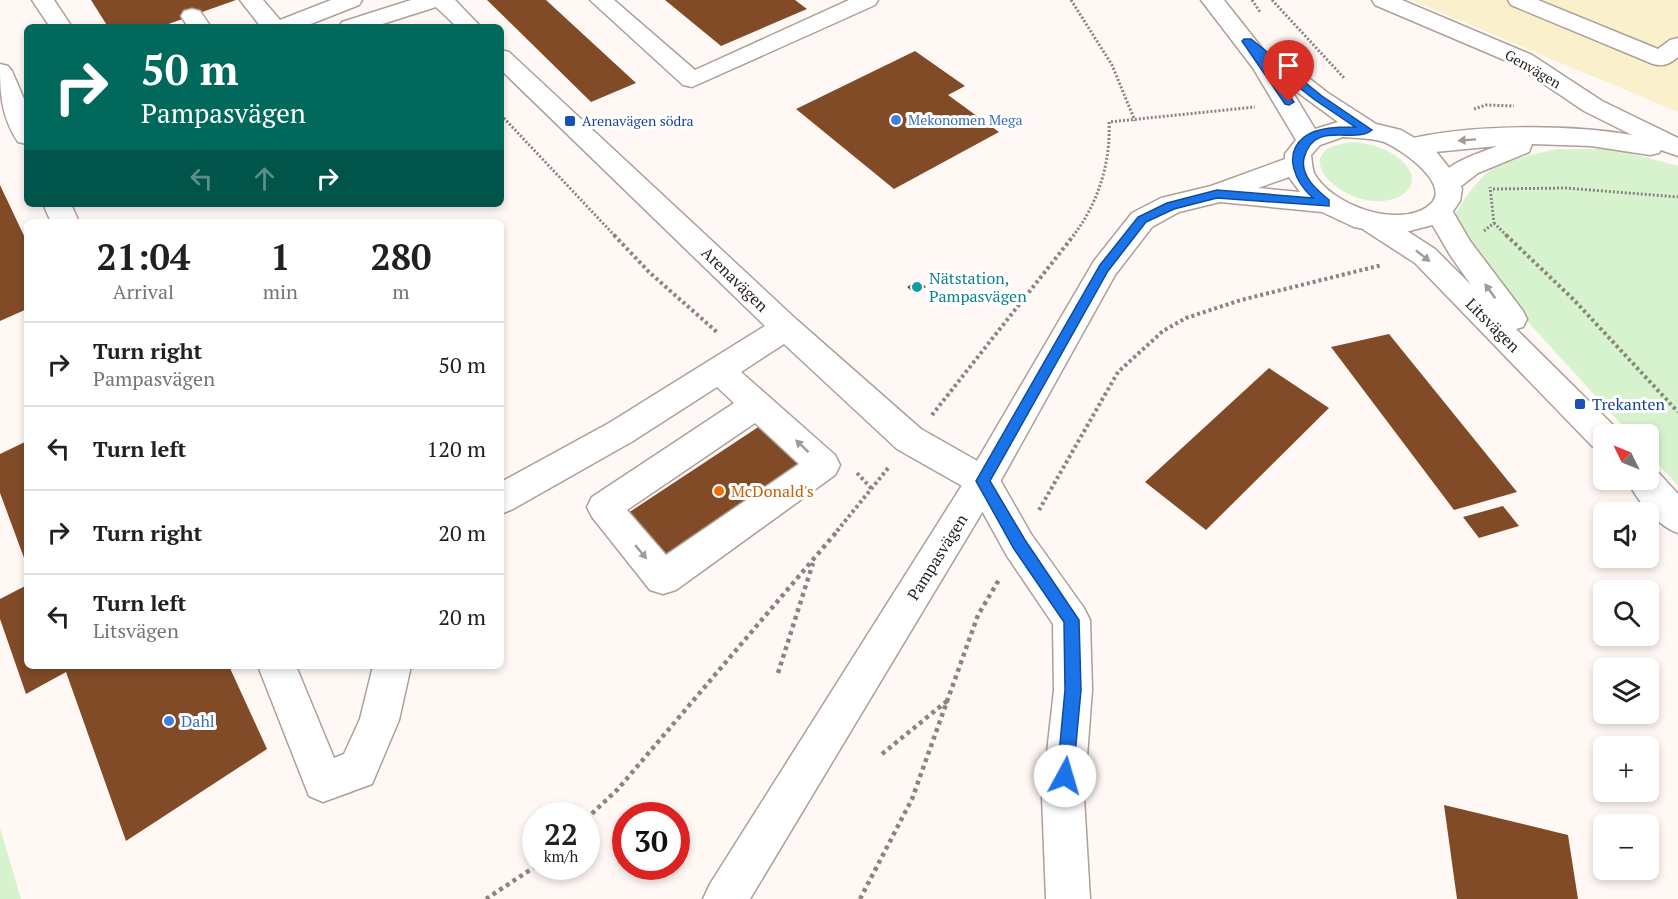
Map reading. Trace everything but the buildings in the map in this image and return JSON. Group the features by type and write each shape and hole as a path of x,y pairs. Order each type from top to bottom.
{"street":[{"path":"44,0 59,24"},
{"path":"251,0 271,24"},
{"path":"291,24 351,0"},
{"path":"359,24 434,0"},
{"path":"442,0 467,24"},
{"path":"601,0 692,80 867,0"},
{"path":"1212,0 1247,41 1289,102 1308,139"},
{"name":"Genvägen","path":"1383,0 1524,60 1593,106 1678,148"},
{"path":"1519,0 1661,59 1678,45"},
{"path":"1247,41 1319,98 1367,130"},
{"name":"Arenavägen","path":"504,60 786,327 909,439 983,481"},
{"path":"0,71 24,129"},
{"path":"1367,130 1392,136 1414,146 1432,160 1448,184 1448,200 1439,212 1415,223 1394,225 1374,223 1346,215 1325,203 1306,186 1297,164 1301,149 1308,139 1330,131 1367,130"},
{"path":"1414,146 1546,135 1611,138 1678,153"},
{"path":"1448,184 1469,167 1546,135"},
{"name":"Pampasvägen","path":"725,899 983,481 1104,268 1142,220 1171,206 1217,194 1297,164"},
{"name":"Pampasvägen","path":"1217,194 1325,203"},
{"name":"Litsvägen","path":"1439,212 1490,292 1594,424"},
{"name":"Litsvägen","path":"1374,223 1425,256 1593,425"},
{"path":"504,497 621,432 786,327"},
{"path":"730,362 757,405 823,465 663,578 604,507 757,405"},
{"path":"983,481 1019,545 1071,620 1073,690 1063,797 1068,899"},
{"path":"1653,490 1678,518"},
{"path":"278,669 323,782 358,771 379,720 391,669"}],"path":[{"path":"1071,0 1112,65 1135,121"},
{"path":"1272,0 1352,87"},
{"path":"600,806 618,789 814,560 909,439 945,400 1076,232 1099,190 1110,145 1109,122 1135,121 1289,102"},
{"path":"504,118 650,273 730,362"},
{"path":"1469,167 1492,189 1494,223 1572,298 1643,378 1678,412"},
{"path":"1492,189 1566,188 1678,197"},
{"path":"1460,248 1494,223"},
{"path":"860,899 912,799 978,615 1118,372 1163,332 1186,318 1321,278 1425,256"},
{"path":"856,472 872,489"},
{"path":"778,673 814,560"},
{"path":"882,754 948,701"},
{"path":"486,899 522,875"}],"green space":[{"path":"1358,142 1380,148 1400,159 1407,166 1412,180 1406,192 1383,201 1365,200 1348,194 1334,185 1324,174 1320,163 1323,153 1335,146"},
{"path":"1557,149 1614,149 1678,166 1678,486 1659,465 1659,424 1621,424 1500,291 1466,250 1455,214 1486,174 1496,166 1521,157"},
{"path":"0,828 21,899 0,899"}],"sand":[{"path":"1411,0 1678,0 1678,112"}],"place":[{"name":"Mekonomen Mega","path":"896,120"},
{"name":"Arenavägen södra","path":"570,121"},
{"name":"Nätstation, Pampasvägen","path":"917,287"},
{"name":"Trekanten","path":"1580,404"},
{"name":"McDonald's","path":"719,491"},
{"name":"Dahl","path":"169,721"}],"route":[{"path":"1065,776 1073,690 1071,620 1019,545 983,481 1104,268 1142,220 1171,206 1217,194 1325,203 1306,186 1297,164 1301,149 1308,139 1330,131 1367,130 1319,98 1247,41 1289,102"}]}
